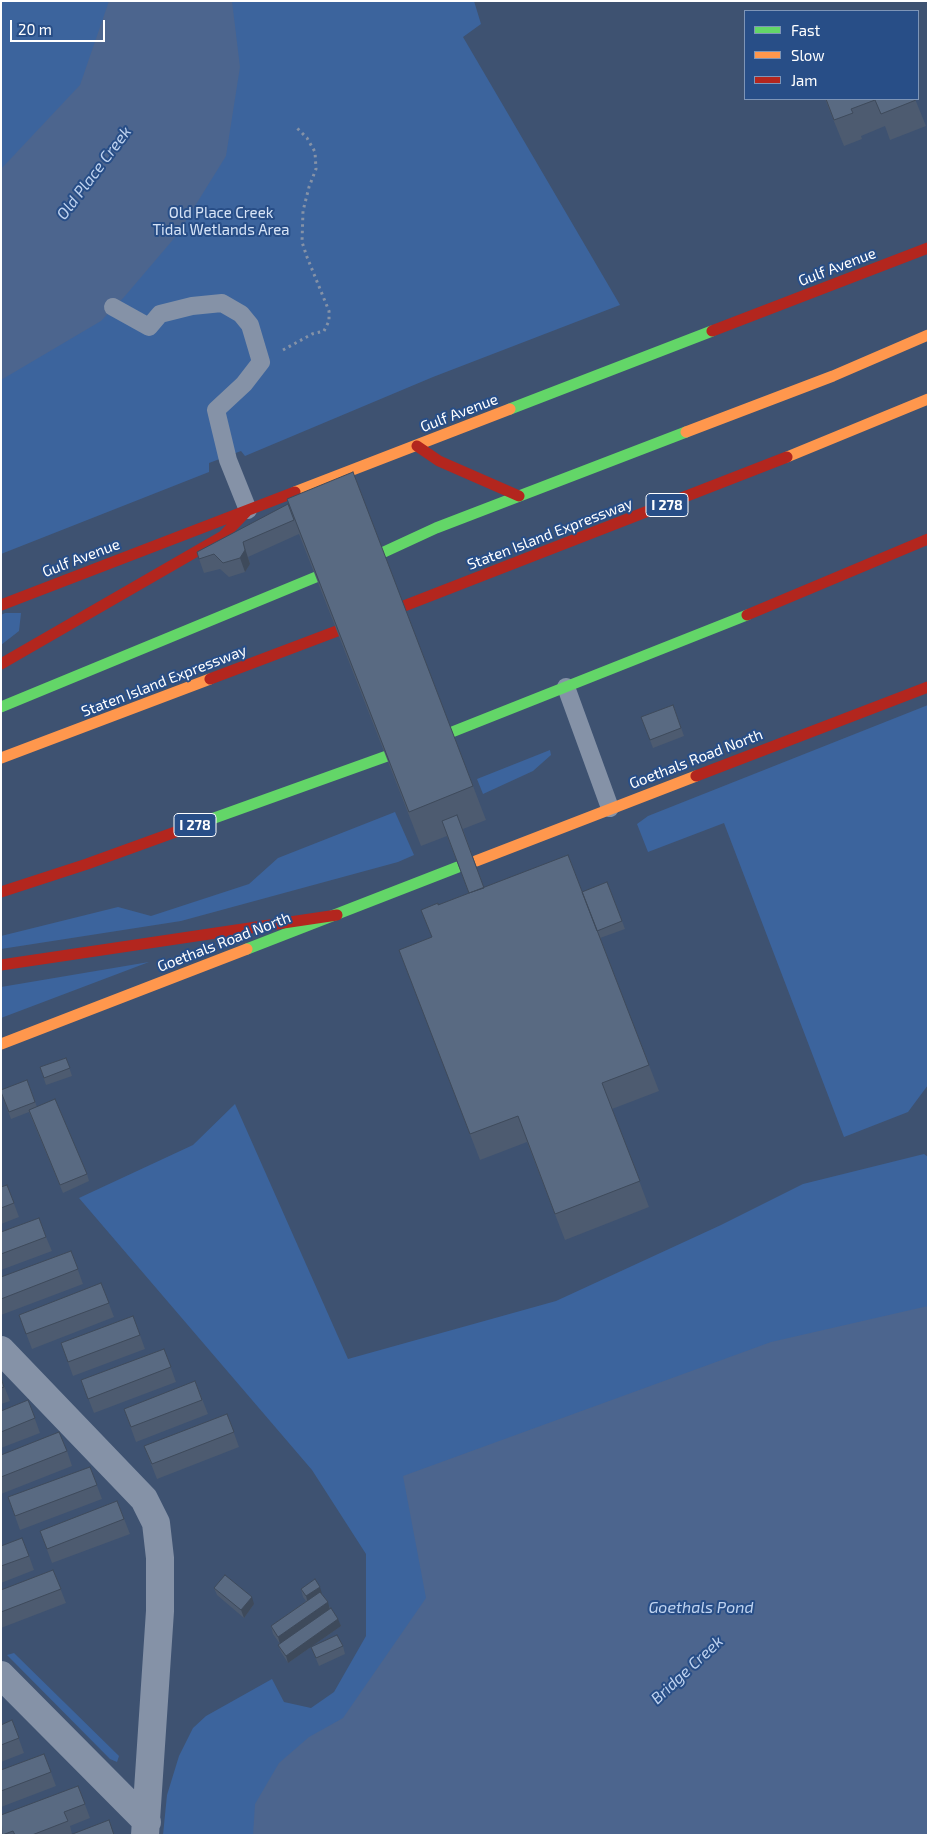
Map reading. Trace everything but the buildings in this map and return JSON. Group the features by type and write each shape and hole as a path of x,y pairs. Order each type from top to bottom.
{"main road":[{"name":"Gulf Avenue","path":"1,605 928,248"},
{"path":"384,552 436,528 833,376 928,335"},
{"name":"Staten Island Expressway","path":"404,606 746,474 928,399"},
{"path":"417,446 439,461 519,496"},
{"path":"1,664 223,536 248,510"},
{"path":"452,732 694,637 928,539"},
{"path":"1,707 316,578"},
{"name":"Staten Island Expressway","path":"1,758 337,631"},
{"name":"Goethals Road North","path":"476,861 928,687"},
{"name":"I 278","path":"1,892 87,864 387,756"},
{"name":"Goethals Road North","path":"1,1044 458,867"},
{"path":"1,965 337,915"}],"street":[{"path":"1,1350 144,1499 156,1523 160,1558 160,1611 146,1829"},
{"path":"1,1675 146,1829"}],"lane":[{"path":"113,307 148,327 160,314 192,306 222,303 241,314 250,325 260,362 244,384 216,410 228,460 248,510"},
{"path":"566,687 610,808"}],"path":[{"path":"278,353 312,334 324,331 329,321 329,311 306,257 302,242 303,211 316,169 315,152 307,138 295,126"}],"green space":[{"name":"Old Place Creek Tidal Wetlands Area","path":"1,1 474,1 481,24 463,37 620,305 433,377 245,456 241,451 209,463 209,472 1,554"},
{"path":"5,613 21,613 19,631 1,645 1,615"},
{"path":"928,705 928,1085 908,1112 844,1137 724,823 648,852 637,824 648,816"},
{"path":"550,750 551,755 533,771 483,794 477,779"},
{"path":"395,812 414,855 398,862 181,921 1,949 1,936 118,907 151,916 249,884 278,858"},
{"path":"149,962 1,1018 1,987"},
{"name":"Goethals Pond","path":"235,1104 348,1359 556,1301 721,1225 803,1184 924,1154 928,1157 928,1835 163,1835 167,1795 179,1756 193,1728 206,1716 272,1679 284,1702 311,1708 334,1692 366,1636 366,1554 312,1470 79,1198 193,1145"},
{"path":"14,1653 119,1756 117,1762 110,1759 7,1655"}],"water":[{"name":"Old Place Creek","path":"109,1 232,1 240,67 226,156 177,235 101,321 1,380 1,169 80,85"},
{"name":"Goethals Pond","path":"928,1306 928,1835 253,1835 255,1804 279,1763 309,1737 343,1718 426,1598 403,1476 771,1342"}],"traffic: fast":[{"path":"510,409 712,331"},
{"path":"384,552 436,528 686,432"},
{"path":"1,707 316,577"},
{"path":"452,732 747,615"},
{"path":"192,826 387,756"},
{"path":"247,949 458,867"}],"traffic: slow":[{"path":"686,432 833,376 928,335"},
{"path":"787,457 928,399"},
{"path":"295,492 510,409"},
{"path":"1,758 210,679"},
{"path":"476,861 696,776"},
{"path":"1,1044 247,949"}],"traffic: jam":[{"path":"712,331 928,248"},
{"path":"417,446 439,461 519,496"},
{"path":"404,606 787,457"},
{"path":"1,605 295,492"},
{"path":"1,664 223,536 248,510"},
{"path":"747,615 928,539"},
{"path":"210,679 337,631"},
{"path":"696,776 928,687"},
{"path":"1,892 87,864 192,826"},
{"path":"1,965 337,915"}],"water label":[{"name":"Bridge Creek","path":"687,1670"}]}
